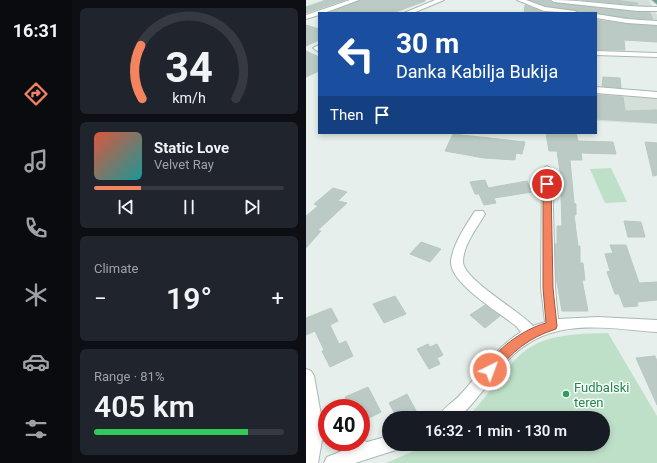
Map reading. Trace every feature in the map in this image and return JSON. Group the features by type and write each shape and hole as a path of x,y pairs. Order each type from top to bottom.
{"street":[{"path":"321,12 356,0"},
{"path":"410,12 441,0"},
{"path":"520,0 544,9 567,12"},
{"path":"554,0 642,10 657,9"},
{"path":"306,17 318,13"},
{"path":"597,16 627,21 657,23"},
{"path":"597,53 657,55"},
{"path":"597,90 657,95"},
{"path":"547,169 548,288 552,326"},
{"path":"479,214 464,243 456,263 458,270 467,281 521,323 531,334"},
{"path":"453,411 508,349 531,334 552,326 584,323 657,326"},
{"path":"306,376 315,420 313,451 309,463"},
{"path":"315,420 318,424"},
{"path":"370,449 382,446"},
{"path":"354,463 382,448"},
{"path":"333,463 364,451"}],"shaded area":[{"path":"523,0 649,0 657,15 657,22 597,15 597,12 548,9"},
{"path":"597,89 657,94 657,124 597,121"}],"green space":[{"path":"611,168 627,202 605,203 590,169"},
{"path":"608,333 657,416 657,463 386,463 414,451 610,451 610,411 473,411 511,364 527,349 538,343 560,336"}],"building":[{"path":"326,0 345,0 306,13 306,7"},
{"path":"360,0 425,0 396,12 330,12"},
{"path":"530,0 550,0 554,3 650,13 653,19 627,18 597,12 578,12 575,10 545,6"},
{"path":"582,0 615,0 638,3 637,5"},
{"path":"525,5 543,12 524,12"},
{"path":"597,20 657,26 657,42 624,40 625,50 597,50"},
{"path":"306,25 318,29 318,40 306,46"},
{"path":"306,51 318,57 318,71 306,77"},
{"path":"603,77 620,78 621,88 602,86"},
{"path":"597,95 623,97 625,111 657,110 657,123 597,119"},
{"path":"453,134 525,142 522,154 516,153 515,160 484,158 445,151"},
{"path":"546,134 576,134 578,141 613,142 616,154 581,153 582,160 570,160 574,203 576,204 576,215 574,215 578,246 580,246 580,263 583,263 585,280 582,280 588,311 562,311 556,277 555,244 557,244 557,226 562,226 561,193 556,193 556,178 561,178 557,151 549,151"},
{"path":"645,142 657,143 657,175 653,176"},
{"path":"485,180 488,188 527,181 532,192 494,198 496,203 484,205 479,194 475,194 470,182"},
{"path":"333,188 347,192 338,201 347,203 318,230 321,231 306,248 306,216 318,206 314,204"},
{"path":"624,221 641,222 645,237 628,237"},
{"path":"421,242 441,249 430,262 410,254"},
{"path":"610,245 626,245 639,283 657,282 657,300 637,302 638,306 624,307 619,294 615,294 607,272 610,271 605,254 613,253"},
{"path":"395,296 406,314 384,323 373,304"},
{"path":"485,305 500,316 485,328 470,315"},
{"path":"331,308 338,321 330,325 339,344 346,341 353,356 330,367 322,351 324,350 315,331 306,335 306,318"},
{"path":"428,344 430,347 437,344 443,355 437,358 440,364 429,369 417,349"},
{"path":"655,356 657,361 657,405 636,358"},
{"path":"368,387 381,412 370,418 370,399 346,399 345,397"},
{"path":"407,394 416,411 393,411 389,403"}],"place":[{"name":"Fudbalski teren","path":"566,394"}],"route":[{"path":"490,370 508,349 540,329 552,326 549,312 548,288 547,184"}]}
